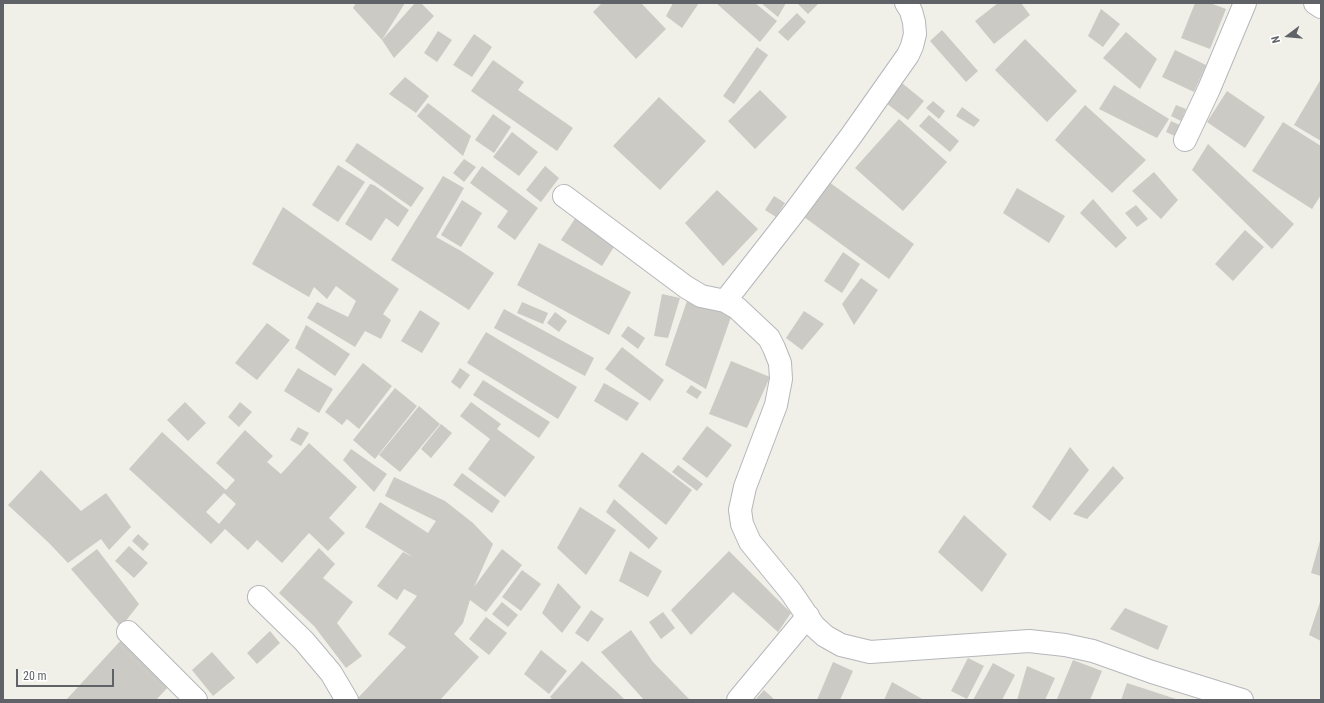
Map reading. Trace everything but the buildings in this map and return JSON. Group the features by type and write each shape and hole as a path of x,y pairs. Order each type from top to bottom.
{"street":[{"path":"725,301 793,214 851,136 908,55 915,34 911,11 906,3"},
{"path":"1185,140 1209,89 1245,3"},
{"path":"1315,3 1321,7"},
{"path":"564,196 686,287 701,296 725,301 737,308 769,338 780,363 781,379 776,405 745,487 740,510 742,524 750,542 766,560 814,626 825,636 841,645 870,652 1029,641 1065,645 1093,651 1152,672 1242,700"},
{"path":"260,597 304,641 331,673 347,700"},
{"path":"738,700 808,616"},
{"path":"128,632 196,700"}]}
